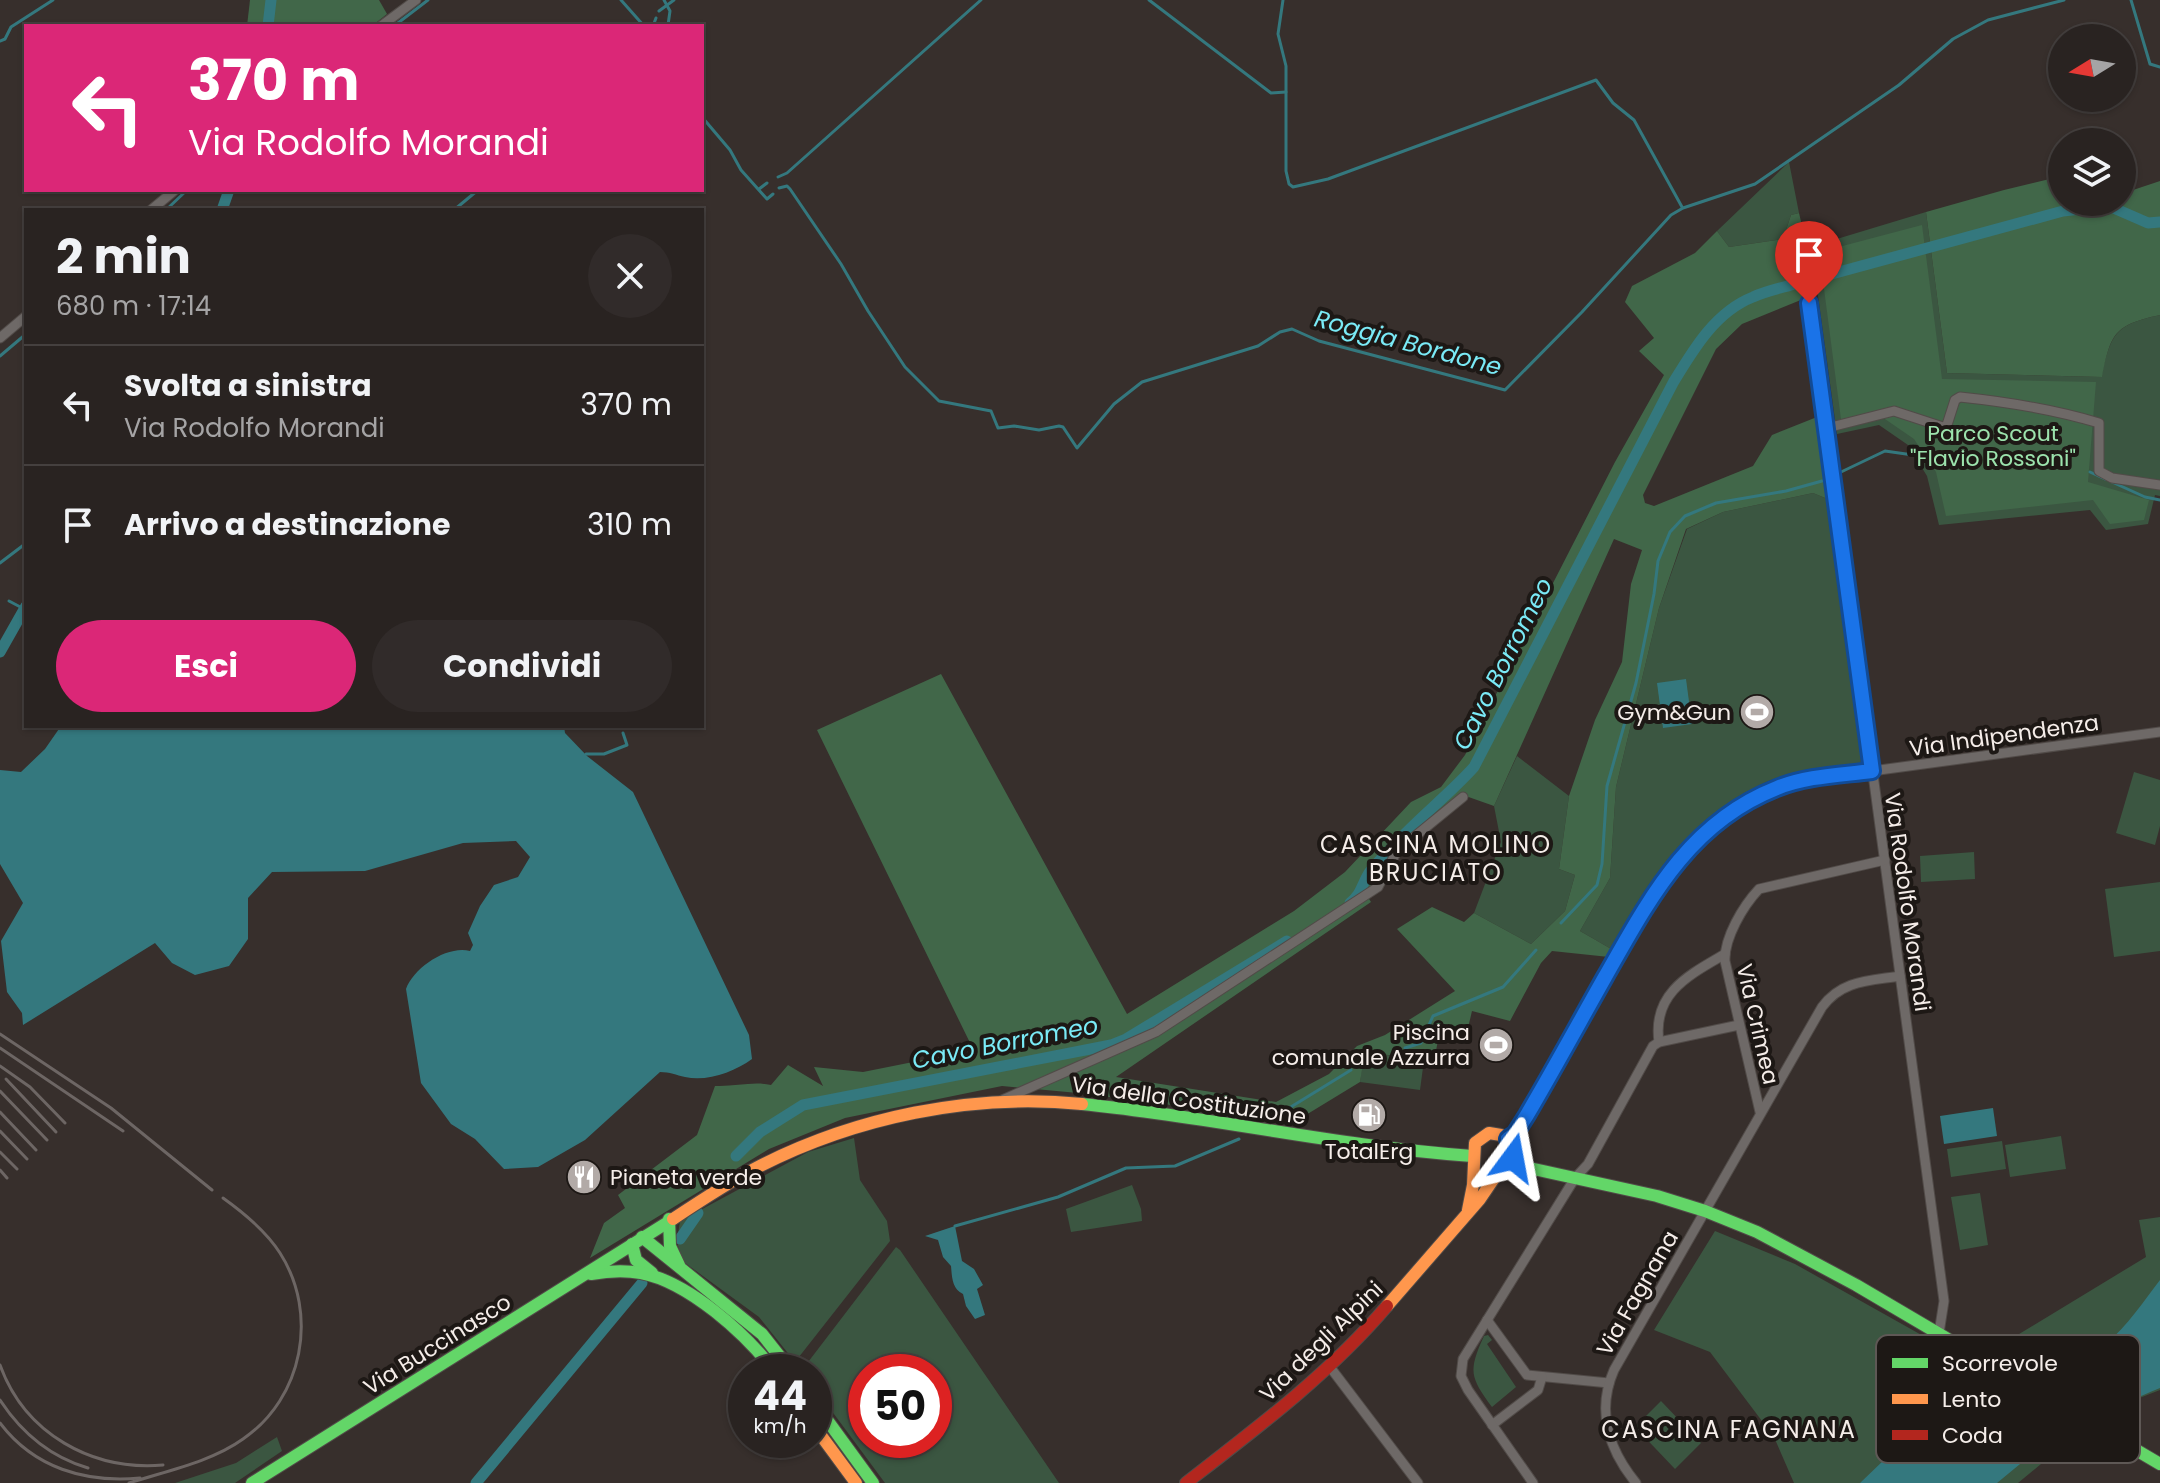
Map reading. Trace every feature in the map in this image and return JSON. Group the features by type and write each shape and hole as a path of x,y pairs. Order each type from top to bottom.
{"main road":[{"name":"Via della Costituzione","path":"637,1241 757,1168 807,1145 921,1112 999,1101 1041,1101 1147,1110 1473,1160"},
{"path":"1468,1210 1472,1195 1473,1160 1475,1143 1481,1137 1496,1133 1508,1139 1513,1150 1511,1164 1497,1174 1486,1174 1473,1160"},
{"path":"1511,1164 1633,1189 1705,1211 1787,1246 1942,1335"},
{"name":"Via degli Alpini","path":"1186,1483 1286,1406 1330,1367 1381,1315 1480,1199 1497,1174"},
{"path":"669,1219 670,1246 680,1267"},
{"path":"637,1241 680,1267 762,1334 778,1354"},
{"path":"637,1241 638,1263 680,1286 740,1333 759,1354"},
{"name":"Via Buccinasco","path":"252,1483 637,1241"},
{"path":"584,1276 609,1270 627,1270 657,1276"},
{"path":"832,1427 873,1483"},
{"path":"832,1450 856,1483"},
{"path":"2140,1452 2160,1464"}],"street":[{"path":"384,24 416,0"},
{"path":"153,208 173,192"},
{"name":"Via Rodolfo Morandi","path":"1807,285 1944,1301 1939,1333"},
{"path":"0,338 24,318"},
{"path":"1827,428 1894,411 1946,428 1955,400 1960,397 2022,404 2099,423 2099,471 2112,478 2160,485"},
{"name":"Via Indipendenza","path":"1508,1139 1527,1115 1655,890 1696,841 1743,804 1798,781 2160,732"},
{"path":"999,1101 1156,1032 1370,893 1378,887 1397,851 1463,797"},
{"name":"Via Crimea","path":"1760,1112 1725,954 1730,935 1759,889 1885,860"},
{"path":"1659,1042 1658,1017 1673,990 1682,979 1725,954"},
{"name":"Via Fagnana","path":"1636,1483 1609,1438 1605,1407 1609,1383 1760,1112 1829,998 1845,985 1900,976"},
{"path":"1533,1483 1468,1390 1461,1376 1463,1359 1575,1178 1588,1164 1653,1046 1659,1042 1739,1025"},
{"path":"1487,1320 1527,1375 1609,1383"},
{"path":"1330,1367 1418,1483"},
{"path":"1492,1425 1538,1390 1542,1377"}],"green space":[{"path":"250,0 379,0 387,14 374,24 247,24"},
{"path":"1789,162 1799,213 1791,215 1783,239 1729,247 1717,231"},
{"path":"2048,179 2048,216 2136,216 2136,189 2160,181 2160,315 2133,323 2117,333 2108,350 2102,377 1947,373 1926,212"},
{"name":"Parco Scout \"Flavio Rossoni\"","path":"1926,212 1947,373 2101,377 2108,350 2117,333 2133,323 2160,315 2160,496 2155,495 2148,524 2106,530 2090,510 1939,525 1927,476 1908,445 1879,425 1837,434 1815,274 1807,248"},
{"path":"1799,213 1818,293 1742,324 1716,349 1643,495 1645,503 1654,506 1753,466 1772,435 1817,417 1830,500 1813,493 1723,512 1686,529 1659,608 1616,787 1610,878 1580,931 1613,950 1609,957 1552,951 1541,963 1510,1021 1472,1011 1468,1028 1441,1025 1434,1061 1365,1052 1360,1082 1296,1121 1002,1086 845,1118 769,1149 590,1258 604,1223 625,1208 618,1195 697,1135 715,1086 771,1085 788,1065 823,1086 814,1067 863,1072 963,1052 975,1053 817,730 941,674 1127,1014 1294,911 1345,872 1411,802 1441,787 1465,755 1615,462 1664,375 1639,351 1654,338 1625,302 1632,286 1695,253 1717,231 1729,247 1783,239 1791,215","holes":["1614,539 1642,550 1631,584 1622,662 1595,720 1569,796 1559,869 1575,875 1565,911 1531,944 1474,913 1464,922 1432,907 1397,929 1455,991 1385,1035 1357,1046 1329,1074 1276,1102 1116,1077 1371,902 1366,894 1392,852 1460,794 1494,806"]},
{"name":"Parco Scout \"Flavio Rossoni\"","path":"1922,225 1942,379 2096,382 2088,482 2149,500 2144,520 2110,524 2093,500 1946,516 1936,472 1914,439 1882,417 1842,427 1823,281 1816,253"},
{"path":"1813,493 1830,500 1865,762 1847,768 1780,777 1732,803 1693,835 1664,869 1613,950 1580,931 1610,878 1616,787 1659,608 1687,529 1723,512"},
{"path":"1517,756 1569,796 1559,869 1575,875 1565,911 1531,944 1474,913 1501,842 1494,806"},
{"path":"2134,772 2160,780 2160,826 2155,845 2116,833"},
{"path":"1974,852 1975,879 1921,882 1920,856"},
{"path":"2160,882 2160,951 2114,957 2105,889"},
{"path":"1364,1052 1424,1060 1420,1090 1360,1082"},
{"path":"2061,1136 2066,1169 2010,1177 2005,1145"},
{"path":"854,1138 860,1180 887,1221 890,1241 801,1354 789,1354 759,1317 681,1260 677,1241 680,1221 808,1152"},
{"path":"2002,1141 2006,1169 1951,1177 1947,1149"},
{"path":"1132,1185 1142,1221 1071,1232 1066,1209"},
{"path":"1980,1193 1988,1245 1960,1250 1951,1197"},
{"path":"2160,1217 2160,1390 2140,1398 2140,1335 2017,1335 2146,1257 2139,1220"},
{"path":"1715,1231 1795,1264 1921,1335 1876,1335 1876,1463 2042,1463 2018,1483 1794,1483 1774,1437 1710,1352 1654,1330"},
{"path":"896,1247 1059,1483 885,1483 867,1458 952,1458 952,1354 848,1354 848,1433 832,1411 832,1354 814,1354"},
{"path":"1488,1335 1492,1340 1487,1344 1516,1387 1492,1407 1479,1388 1474,1373 1475,1358 1484,1336"},
{"path":"1661,1401 1701,1443 1675,1469 1635,1427"},
{"path":"277,1437 282,1451 235,1483 175,1483 236,1463"}],"water":[{"path":"1686,679 1692,724 1663,728 1657,683"},
{"path":"60,728 564,728 565,733 587,756 633,792 749,1035 752,1059 729,1072 711,1077 693,1078 660,1072 585,1140 538,1167 504,1169 475,1139 451,1124 421,1083 406,989 416,973 433,960 452,951 470,951 473,945 468,933 480,906 494,885 518,877 530,857 516,841 463,843 365,871 272,872 248,898 248,939 229,966 195,975 172,963 155,943 23,1025 22,1013 7,992 1,941 23,903 0,864 0,770 21,772 45,749"},
{"path":"1993,1108 1997,1136 1944,1144 1940,1116"},
{"path":"955,1226 962,1261 974,1269 983,1285 977,1289 985,1315 975,1319 966,1306 963,1294 955,1286 951,1266 943,1257 938,1240 925,1236"},
{"path":"2160,1280 2160,1388 2140,1396 2140,1335 2115,1335"},
{"path":"1881,1463 2021,1463 1997,1483 1860,1483"}],"waterway":[{"path":"0,41 5,39 11,27 53,0"},
{"path":"268,24 271,0"},
{"path":"397,24 428,0"},
{"path":"621,0 642,24"},
{"path":"664,0 670,11 668,24"},
{"path":"659,11 674,0"},
{"path":"778,177 787,173 981,0"},
{"path":"1149,0 1271,93 1286,92"},
{"path":"1283,0 1278,34 1286,66 1286,171 1289,184 1293,187 1328,179 1596,80 1613,103 1634,120 1682,207"},
{"name":"Roggia Bordone","path":"779,188 787,186 790,189 905,367 939,401 991,411 998,428 1014,426 1039,430 1063,427 1077,448 1114,404 1142,382 1258,346 1280,332 1292,329 1319,341 1505,390 1671,215 1683,208 1755,184 1899,85 1953,39 1988,20 2064,0"},
{"path":"2131,0 2150,64 2160,67"},
{"path":"654,24 656,18"},
{"name":"Roggia Bordone","path":"704,119 767,199 773,194"},
{"path":"759,189 767,183"},
{"path":"168,208 185,192"},
{"path":"223,208 228,192"},
{"name":"Roggia Bordone","path":"456,208 476,192"},
{"name":"Cavo Borromeo","path":"1350,903 1377,863 1474,767 1673,383 1706,333 1727,312 1768,291 2063,211 2109,206 2148,223 2160,222"},
{"path":"0,356 24,336"},
{"path":"1841,472 1885,451 1927,457"},
{"path":"2090,472 2105,479"},
{"path":"1561,923 1597,885 1602,864 1607,786 1636,683 1658,561 1670,532 1685,516 1716,503 1786,491 1822,481"},
{"path":"2112,482 2145,497 2160,500"},
{"name":"Roggia Bordone","path":"0,563 24,545"},
{"name":"Roggia Bordone","path":"9,601 24,609"},
{"path":"0,652 24,610"},
{"path":"586,754 604,754 627,745 623,733"},
{"name":"Cavo Borromeo","path":"736,1156 760,1132 803,1105 1111,1045 1126,1039 1287,941"},
{"path":"1405,1048 1421,1043 1433,1016 1503,987 1536,950"},
{"path":"1281,1113 1351,1070"},
{"path":"955,1226 1058,1197 1126,1168 1175,1166 1239,1139"},
{"name":"Cavo Borromeo","path":"680,1239 698,1213"},
{"name":"Cavo Borromeo","path":"476,1483 642,1283"}],"railway":[{"path":"0,1034 111,1108 212,1190"},
{"path":"0,1048 123,1131"},
{"path":"0,1066 30,1087 65,1123"},
{"path":"6,1079 56,1132"},
{"path":"0,1091 47,1140"},
{"path":"0,1112 36,1150"},
{"path":"0,1131 27,1159"},
{"path":"0,1152 17,1169"},
{"path":"0,1170 7,1178"},
{"path":"129,1483 203,1460 243,1439 263,1422 280,1401 299,1354 299,1302 292,1277 268,1237 223,1198"},
{"path":"0,1365 26,1411 64,1443 111,1462 163,1465"},
{"path":"0,1400 17,1423 38,1442 88,1468"},
{"path":"0,1423 28,1451 62,1469 100,1478 140,1478"}],"traffic: fast":[{"path":"1082,1104 1374,1146 1472,1156"},
{"path":"1511,1164 1657,1196 1705,1211 1757,1232 1941,1335"},
{"path":"669,1219 670,1246 679,1265"},
{"path":"252,1483 673,1219"},
{"path":"642,1237 762,1334 778,1354"},
{"path":"632,1244 636,1260 652,1273"},
{"path":"591,1274 635,1272 659,1278 697,1298 733,1326 760,1354"},
{"path":"832,1427 873,1483"},
{"path":"2140,1452 2160,1464"}],"traffic: slow":[{"path":"673,1219 756,1168 794,1150 873,1122 956,1106 998,1102 1082,1104"},
{"path":"1387,1306 1480,1199 1497,1174 1511,1164 1511,1146 1501,1135 1489,1133 1475,1143 1468,1210"},
{"path":"832,1450 856,1483"}],"traffic: jam":[{"path":"1186,1483 1317,1377 1387,1306"}],"place":[{"name":"Gym&Gun","path":"1757,712"},
{"name":"Piscina comunale Azzurra","path":"1496,1045"},
{"name":"TotalErg","path":"1369,1115"},
{"name":"Pianeta verde","path":"584,1177"}],"district":[{"name":"CASCINA MOLINO BRUCIATO","path":"1436,859"},
{"name":"CASCINA FAGNANA","path":"1729,1430"}],"route":[{"path":"1513,1158 1508,1139 1527,1115 1650,898 1696,841 1743,804 1776,788 1798,781 1872,771 1809,303"}]}
